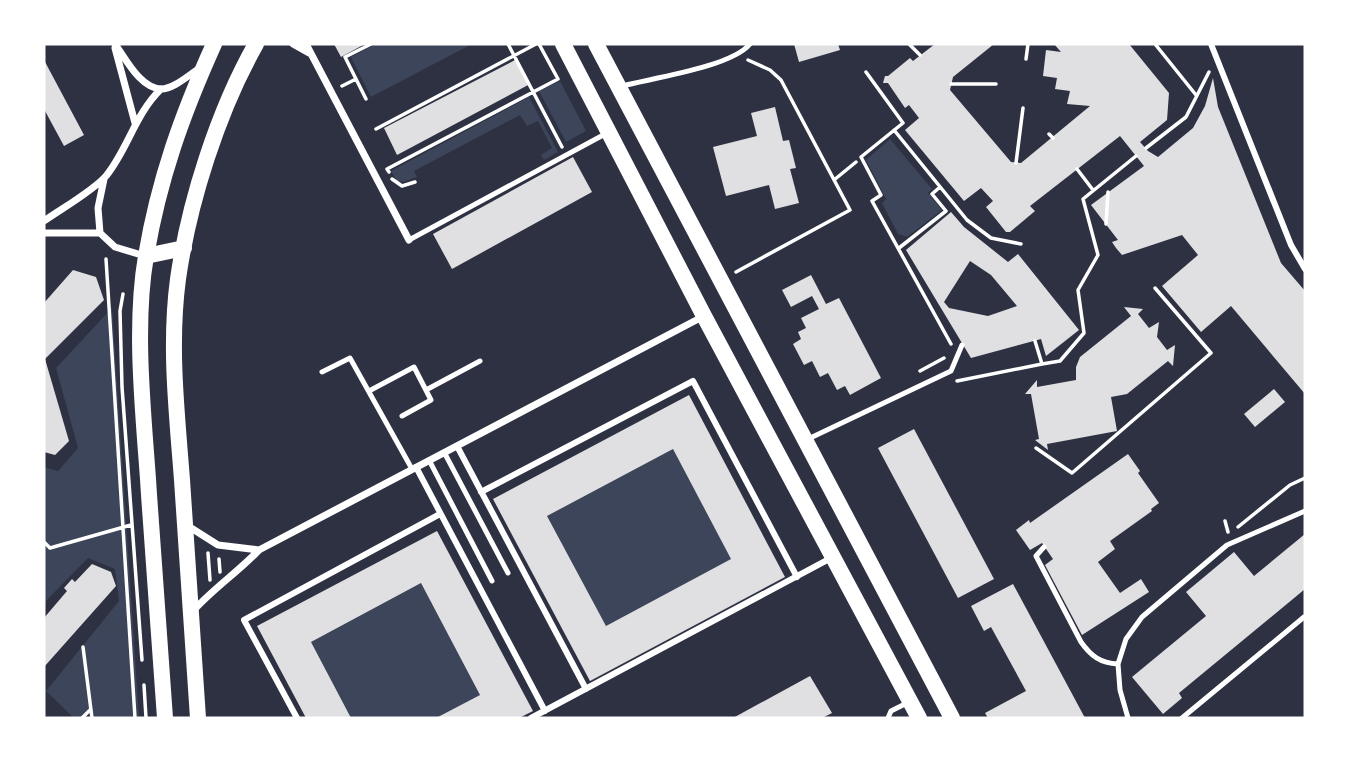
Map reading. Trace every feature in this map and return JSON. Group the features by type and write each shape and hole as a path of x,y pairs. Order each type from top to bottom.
{"main road":[{"path":"165,718 142,411 141,331 146,256 162,176 176,132 214,44"},
{"path":"563,44 704,316 919,718"},
{"path":"596,44 952,718"},
{"path":"198,718 174,351 178,281 205,163 238,77 258,45"},
{"path":"146,256 184,248"}],"street":[{"path":"115,44 145,83 161,89"},
{"path":"115,44 135,123"},
{"path":"293,44 310,53"},
{"path":"306,44 410,240"},
{"path":"1211,44 1291,244 1305,269"},
{"path":"44,221 104,178 119,156 135,123 161,89 172,86 204,65"},
{"path":"104,178 98,208 100,233 115,247 146,256"},
{"path":"44,233 100,233"},
{"path":"192,614 210,592 238,572 259,550 704,316"},
{"path":"481,492 693,381 797,577"},
{"path":"457,446 586,689"},
{"path":"414,468 545,711"},
{"path":"297,718 244,620 440,514"},
{"path":"185,524 218,545 259,550"},
{"path":"531,718 833,557"}],"lane":[{"path":"619,87 717,63 736,56 750,44"},
{"path":"410,240 610,132"},
{"path":"806,440 951,371 962,345"},
{"path":"322,372 351,358 414,468"},
{"path":"426,390 480,361"},
{"path":"369,391 414,368 431,400 402,415"},
{"path":"444,452 508,573"},
{"path":"429,460 492,581"},
{"path":"1128,718 1120,690 1118,664 1126,639 1142,617 1227,545 1305,511"},
{"path":"1044,547 1036,556 1081,642 1089,653 1101,662 1118,664"},
{"path":"1182,718 1304,617"},
{"path":"888,718 891,711 910,701"}],"path":[{"path":"366,99 345,57 371,44"},
{"path":"508,44 563,149"},
{"path":"376,128 538,44 558,79 387,169 396,183 402,186 415,182"},
{"path":"909,44 920,55"},
{"path":"1027,59 1028,44"},
{"path":"1155,44 1196,95"},
{"path":"735,271 850,211 778,76 766,67 736,56"},
{"path":"1146,149 1186,117 1216,58"},
{"path":"866,72 903,123 861,157 881,195 872,201 926,298"},
{"path":"951,84 996,84"},
{"path":"1016,163 1023,108"},
{"path":"894,130 967,220 991,238 1021,244"},
{"path":"1049,134 1053,138"},
{"path":"1035,341 1042,364 1060,361 1084,333 1078,290 1098,255 1083,199 1136,156"},
{"path":"834,180 856,162"},
{"path":"1077,170 1093,191"},
{"path":"898,248 946,211 932,194 940,187"},
{"path":"1106,224 1108,192"},
{"path":"106,259 135,718"},
{"path":"1036,448 1072,473 1210,354 1156,288"},
{"path":"1227,545 1226,536 1290,485 1305,478"},
{"path":"44,542 50,548 149,521"},
{"path":"1225,521 1229,534"},
{"path":"208,539 210,592"},
{"path":"219,559 220,574"},
{"path":"83,647 92,718"},
{"path":"82,718 90,710"}],"shaded area":[{"path":"376,44 472,44 371,97 351,57"},
{"path":"560,81 586,131 566,142 539,91"},
{"path":"529,97 558,152 544,160 541,155 552,148 538,121 527,126 520,115 414,171 417,177 403,182 397,181 391,171"},
{"path":"890,139 932,189 928,193 942,210 907,237 898,234 882,203 886,199 866,160"},
{"path":"112,308 139,718 92,718 91,710 82,718 74,718 46,691 119,601 115,569 88,558 44,603 44,467 58,471 78,448 56,368"},
{"path":"673,449 731,559 606,626 547,516"},
{"path":"421,583 480,695 436,718 351,718 311,642"}],"building":[{"path":"334,44 365,44 341,57"},
{"path":"794,44 838,44 840,50 799,62"},
{"path":"935,44 994,44 953,77 950,90 1011,162 1021,163 1090,106 1067,104 1070,91 1055,89 1057,78 1043,76 1046,50 1061,52 1054,44 1129,44 1169,93 1167,120 1140,142 1158,157 1193,128 1205,106 1213,78 1218,107 1281,263 1305,291 1305,394 1231,306 1201,332 1162,286 1198,255 1182,235 1122,255 1116,248 1112,242 1118,240 1091,205 1144,166 1120,136 1030,206 1035,211 1010,232 1006,232 986,207 993,201 981,188 964,201 905,130 919,118 909,105 905,108 888,83 883,83 885,76 910,58 913,61"},
{"path":"517,59 530,84 397,155 384,128"},
{"path":"44,60 84,135 64,146 44,109"},
{"path":"775,107 783,141 789,140 796,168 790,169 799,203 775,209 769,185 726,196 713,147 757,136 751,113"},
{"path":"573,157 592,192 452,269 433,234"},
{"path":"951,212 964,227 1008,262 1018,254 1079,330 1046,356 1041,339 971,358 906,250","holes":["970,261 991,275 1017,306 988,316 949,308 944,302"]},
{"path":"73,270 96,277 104,300 45,359 69,441 55,455 44,452 44,303"},
{"path":"811,275 826,304 839,298 881,378 850,395 845,386 837,390 828,373 820,377 812,361 804,365 793,344 801,339 798,332 806,328 801,318 819,309 812,296 791,307 782,290"},
{"path":"1124,307 1143,309 1138,314 1149,328 1159,322 1157,337 1167,350 1175,345 1173,366 1168,361 1127,394 1111,397 1117,431 1047,444 1048,450 1035,440 1039,439 1031,394 1025,394 1037,380 1037,387 1076,380 1076,367 1080,357 1131,316"},
{"path":"1274,389 1285,402 1255,427 1244,414"},
{"path":"689,395 785,577 590,681 493,499","holes":["673,449 731,559 606,626 547,516"]},
{"path":"914,429 994,579 958,598 878,448"},
{"path":"1128,454 1159,503 1110,541 1115,549 1098,562 1120,593 1141,579 1149,592 1082,635 1045,565 1053,559 1042,543 1030,550 1016,530"},
{"path":"437,531 533,711 519,718 436,718 480,695 421,583 311,642 351,718 306,718 257,626"},
{"path":"1305,534 1305,589 1179,693 1182,698 1163,714 1132,677 1206,616 1186,592 1234,552 1254,576"},
{"path":"92,564 111,572 116,586 44,667 44,618 67,591 64,588 72,579 75,582"},
{"path":"1013,584 1085,718 988,718 985,713 1026,691 991,627 984,631 971,606"},
{"path":"810,676 832,713 822,718 733,718"}]}
